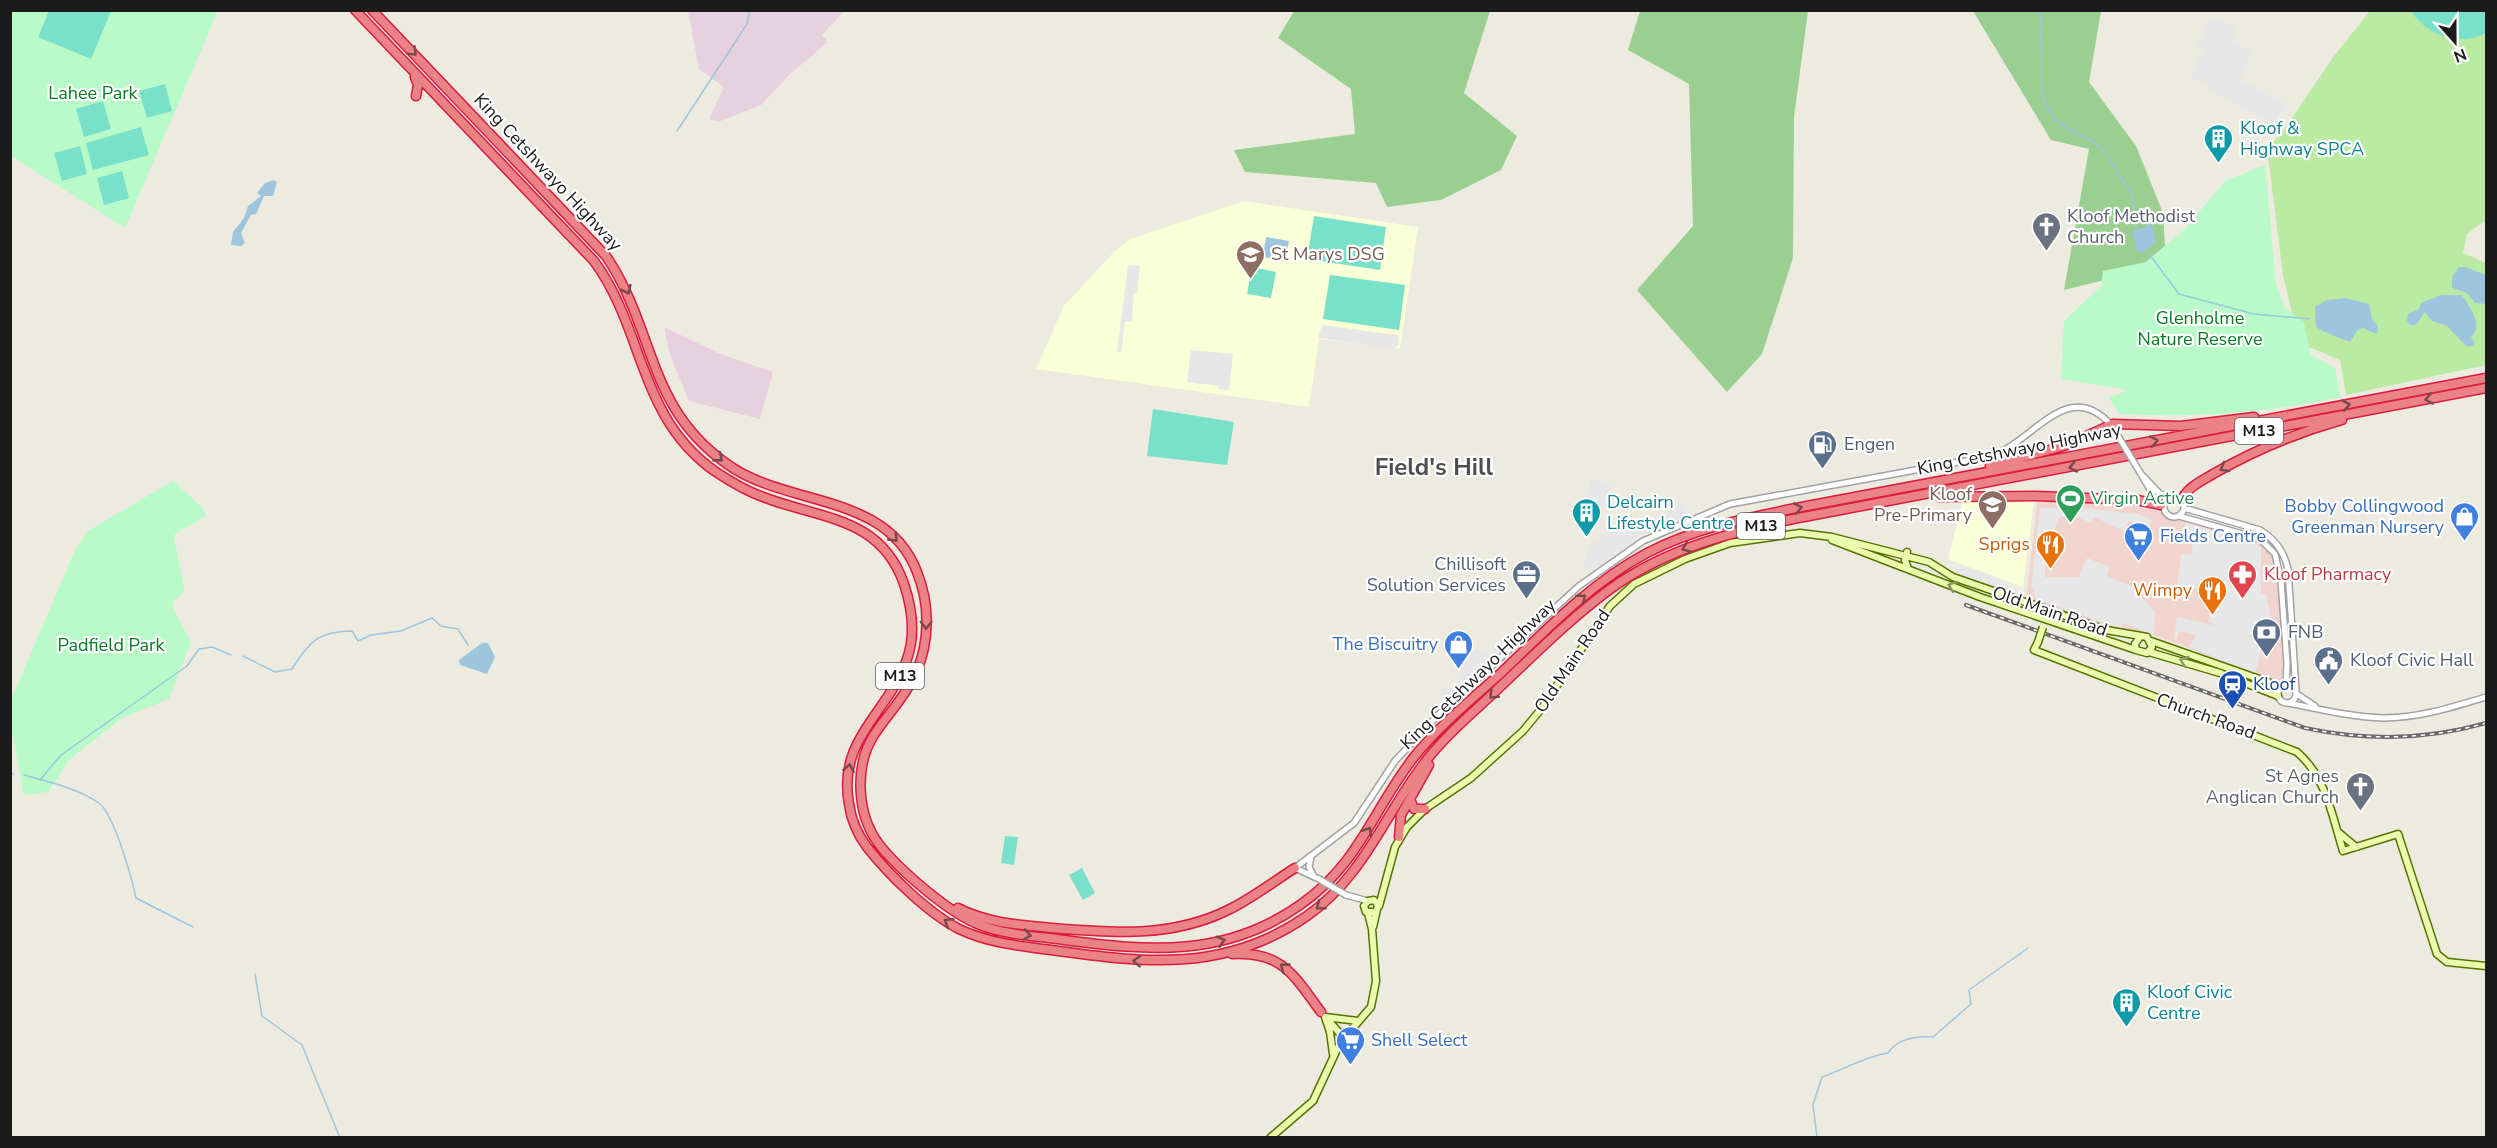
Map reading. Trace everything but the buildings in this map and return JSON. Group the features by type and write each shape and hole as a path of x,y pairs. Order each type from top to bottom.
{"highway":[{"name":"King Cetshwayo Highway","path":"355,10 524,185 603,273 623,310 653,396 673,429 697,456 715,471 752,492 841,519 861,529 888,554 900,574 912,616 909,653 901,675 858,740 847,778 848,803 854,824 876,858 939,916 983,939 1121,960 1178,961 1218,955 1252,945 1290,926 1319,907 1344,884 1375,843 1412,779 1427,759 1457,728 1589,606 1607,591 1648,566 1727,534 2487,388"},
{"name":"King Cetshwayo Highway","path":"372,10 606,256 633,304 666,396 696,439 729,466 757,482 849,509 875,522 894,538 913,564 924,595 927,619 925,647 912,682 869,744 863,766 861,790 868,824 879,844 936,897 964,917 998,930 1136,948 1162,949 1207,944 1265,926 1317,892 1345,864 1358,848 1404,771 1441,728 1575,603 1618,570 1666,544 1727,522 2487,378"},
{"path":"408,66 418,82 416,96 424,92 435,94"},
{"path":"2183,504 2187,490 2268,444 2397,405"},
{"path":"1956,477 2064,446 2113,428 2181,426 2293,415"},
{"path":"2095,433 2104,418"},
{"path":"1918,497 2058,497 2137,500 2162,506"},
{"name":"King Cetshwayo Highway","path":"1344,884 1352,882 1366,865 1429,765 1452,739 1457,728"},
{"path":"1399,837 1400,820 1429,765"},
{"path":"1410,799 1414,809 1425,809"},
{"path":"936,897 963,911 996,921 1134,933 1181,927 1219,914 1294,868"},
{"path":"1218,955 1253,954 1283,964 1323,1014"}],"main road":[{"name":"Old Main Road","path":"1372,929 1382,886 1399,837 1425,809 1471,778 1523,731 1542,708 1610,606 1628,588 1661,570 1730,543 1790,533 1826,537 1906,554 1925,561 1953,577 2106,630 2139,638"},
{"name":"Old Main Road","path":"1826,537 1980,597 2136,650"},
{"path":"1906,554 1908,569"},
{"path":"1923,575 1919,566 1925,561"},
{"path":"2037,616 2043,627 2055,623"},
{"name":"Church Road","path":"2043,627 2034,650 2293,749 2313,768 2321,781 2343,851 2356,847"},
{"path":"2278,696 2211,670 2149,652 2141,654 2136,650 2135,644 2139,638 2145,637 2284,686"},
{"path":"2149,652 2151,641"},
{"path":"2336,829 2356,847 2398,834 2437,954 2447,962 2487,966"},
{"name":"Old Main Road","path":"1270,1137 1313,1101 1343,1037 1371,1007 1375,991 1372,929 1367,911 1370,900 1382,886"},
{"path":"1367,911 1377,909 1370,900"},
{"path":"1323,1014 1358,1021"},
{"path":"1323,1014 1343,1037"},
{"path":"1323,1014 1332,1040 1333,1057"}],"street":[{"path":"1294,868 1354,823 1395,761 1439,714 1580,586 1642,541 1725,505 1992,456 2018,443 2067,408 2088,407 2104,418 2113,428 2141,474 2152,498 2168,515 2179,516 2260,540 2275,554 2280,575 2287,663 2284,686 2278,696 2283,702 2353,715 2391,718 2426,714 2487,697"},
{"path":"2141,474 2160,494 2260,530 2270,536 2282,551 2289,576 2296,692 2295,699 2288,703"},
{"path":"2162,506 2171,497"},
{"path":"2179,516 2183,504"},
{"path":"2284,686 2318,708"},
{"path":"1311,857 1309,867 1316,878"},
{"path":"1294,868 1348,896 1367,911"},
{"path":"1348,896 1370,900"}],"shaded area":[{"path":"688,10 844,11 822,35 828,42 790,74 761,105 718,122 709,119 724,87 699,69"},
{"path":"49,11 111,11 91,59 38,37"},
{"path":"2411,11 2486,11 2486,33 2466,39 2445,37 2426,27"},
{"path":"2211,17 2237,28 2232,42 2252,51 2240,80 2287,105 2273,124 2209,90 2211,85 2191,77 2203,49 2197,46"},
{"path":"165,84 172,111 147,118 139,91"},
{"path":"103,101 111,129 84,137 76,109"},
{"path":"141,127 149,155 93,170 86,143"},
{"path":"80,146 87,174 62,181 54,153"},
{"path":"122,171 129,198 104,205 97,178"},
{"path":"273,180 277,182 273,196 264,196 256,214 251,215 241,233 245,243 241,246 231,245 233,232 244,218 248,206 261,196 257,193 265,183"},
{"name":"St Marys DSG","path":"1244,201 1418,227 1400,349 1319,339 1309,407 1036,369 1064,306 1114,252 1130,239"},
{"path":"1314,216 1386,227 1380,270 1307,259"},
{"path":"2152,224 2156,241 2147,250 2138,253 2132,232"},
{"path":"1266,237 1289,241 1285,261 1263,257"},
{"path":"1128,265 1140,266 1137,293 1134,293 1132,322 1125,321 1121,353 1117,352"},
{"path":"1252,267 1276,272 1271,298 1247,294"},
{"path":"2459,267 2486,275 2486,304 2475,303 2467,293 2452,288 2452,277"},
{"path":"1330,275 1405,285 1399,330 1323,319"},
{"path":"2441,295 2461,295 2465,299 2476,323 2471,337 2475,343 2472,346 2466,346 2447,326 2432,321 2425,312 2416,325 2410,325 2407,321 2408,314 2419,309 2421,303"},
{"path":"2346,298 2369,304 2372,319 2378,326 2377,334 2363,328 2357,331 2350,342 2316,327 2315,307 2327,300"},
{"path":"1322,325 1398,335 1399,344 1394,349 1318,338"},
{"path":"664,327 718,353 773,372 760,419 689,401 670,355"},
{"path":"1191,350 1233,354 1229,390 1219,389 1219,386 1187,382"},
{"path":"1153,409 1234,422 1227,465 1147,456"},
{"path":"1591,479 1612,485 1604,508 1585,502"},
{"name":"Kloof Pre-Primary","path":"1964,497 2034,499 2023,587 1948,559"},
{"path":"2038,497 2143,503 2165,510 2171,517 2259,541 2273,555 2278,576 2286,674 2284,681 2277,684 2174,642 2146,633 2128,632 2026,600"},
{"path":"1675,502 1685,505 1689,515 1652,530 1652,522"},
{"path":"2071,507 2138,514 2152,520 2147,528 2129,521 2124,531 2094,517 2091,523 2072,515 2069,519 2060,516 2050,542 2066,549 2063,556 2045,557 2045,577 2078,577 2087,558 2110,567 2107,576 2133,587 2155,612 2154,635 2124,623 2119,628 2034,598 2034,589 2031,588 2040,508"},
{"path":"1636,521 1647,531 1590,573 1584,565 1588,546 1614,528 1618,529"},
{"path":"2186,523 2247,540 2261,547 2261,593 2266,594 2275,635 2254,630 2253,637 2233,631 2264,642 2255,673 2189,647 2196,635 2179,631 2176,640 2174,639 2177,617 2218,626 2209,622 2211,591 2177,587 2181,554 2191,555 2194,538 2180,535"},
{"path":"1958,565 2003,581 1999,590 1955,574"},
{"path":"482,643 488,643 495,657 487,674 460,665 459,660"},
{"path":"1494,643 1508,646 1441,707 1439,700 1443,688 1454,690 1470,647 1488,655 1492,653"},
{"path":"1005,836 1018,837 1014,865 1001,863"},
{"path":"1082,868 1095,893 1083,900 1069,875"}],"green space":[{"name":"Lahee Park","path":"10,11 218,11 125,228 11,156"},
{"path":"1294,11 1490,11 1464,93 1517,136 1501,170 1441,200 1387,207 1376,183 1245,172 1234,150 1355,134 1351,89 1278,38"},
{"path":"1640,11 1808,11 1794,117 1793,258 1762,354 1727,392 1637,290 1693,226 1689,84 1628,50"},
{"path":"1973,11 2101,11 2089,82 2136,146 2163,213 2165,246 2133,273 2064,290 2089,149 2051,140"},
{"path":"2370,11 2486,11 2486,220 2467,234 2463,253 2486,263 2486,365 2346,395 2340,360 2299,343 2283,275 2267,148 2284,130 2334,56"},
{"name":"Glenholme Nature Reserve","path":"2265,165 2276,283 2284,307 2304,322 2310,354 2335,368 2341,397 2286,407 2231,413 2120,414 2109,398 2128,390 2061,379 2064,321 2101,286 2103,271 2146,262 2184,230 2225,181"},
{"name":"Padfield Park","path":"173,481 203,508 206,516 175,534 174,537 184,587 183,594 174,600 172,606 191,642 169,699 122,718 70,759 48,792 24,795 11,728 11,700 75,550 88,531"}],"waterway":[{"path":"677,131 747,24 750,10"},
{"path":"2041,10 2042,98 2056,121 2101,147 2131,193 2137,231"},
{"path":"2149,254 2179,294 2254,314 2310,319"},
{"path":"243,656 275,672 292,669 309,645 322,636 352,631 358,641 371,635 401,631 432,618 441,626 458,629 468,645"},
{"path":"40,780 61,755 187,666 199,649 212,647 231,655"},
{"path":"24,775 72,789 99,803 111,820 136,898 193,927"},
{"path":"1817,1138 1813,1105 1822,1077 1863,1060 1888,1053 1902,1041 1933,1037 1971,1004 1969,990 2028,948"},
{"path":"255,974 262,1016 302,1045 340,1138"}],"railway":[{"path":"1966,605 2305,728 2351,735 2396,737 2441,733 2486,723"}],"place":[{"name":"Kloof & Highway SPCA","path":"2219,164"},
{"name":"Kloof Methodist Church","path":"2046,252"},
{"name":"St Marys DSG","path":"1250,280"},
{"name":"Engen","path":"1823,470"},
{"name":"Virgin Active","path":"2070,524"},
{"name":"Kloof Pre-Primary","path":"1993,530"},
{"name":"Delcairn Lifestyle Centre","path":"1586,538"},
{"name":"Bobby Collingwood Greenman Nursery","path":"2465,542"},
{"name":"Fields Centre","path":"2139,562"},
{"name":"Sprigs","path":"2051,570"},
{"name":"Chillisoft Solution Services","path":"1527,600"},
{"name":"Kloof Pharmacy","path":"2243,600"},
{"name":"Wimpy","path":"2213,616"},
{"name":"FNB","path":"2267,658"},
{"name":"The Biscuitry","path":"1459,670"},
{"name":"Kloof Civic Hall","path":"2329,686"},
{"name":"Kloof","path":"2232,710"},
{"name":"St Agnes Anglican Church","path":"2360,812"},
{"name":"Kloof Civic Centre","path":"2126,1028"},
{"name":"Shell Select","path":"1350,1066"}],"district":[{"name":"Field's Hill","path":"1434,467"}]}
